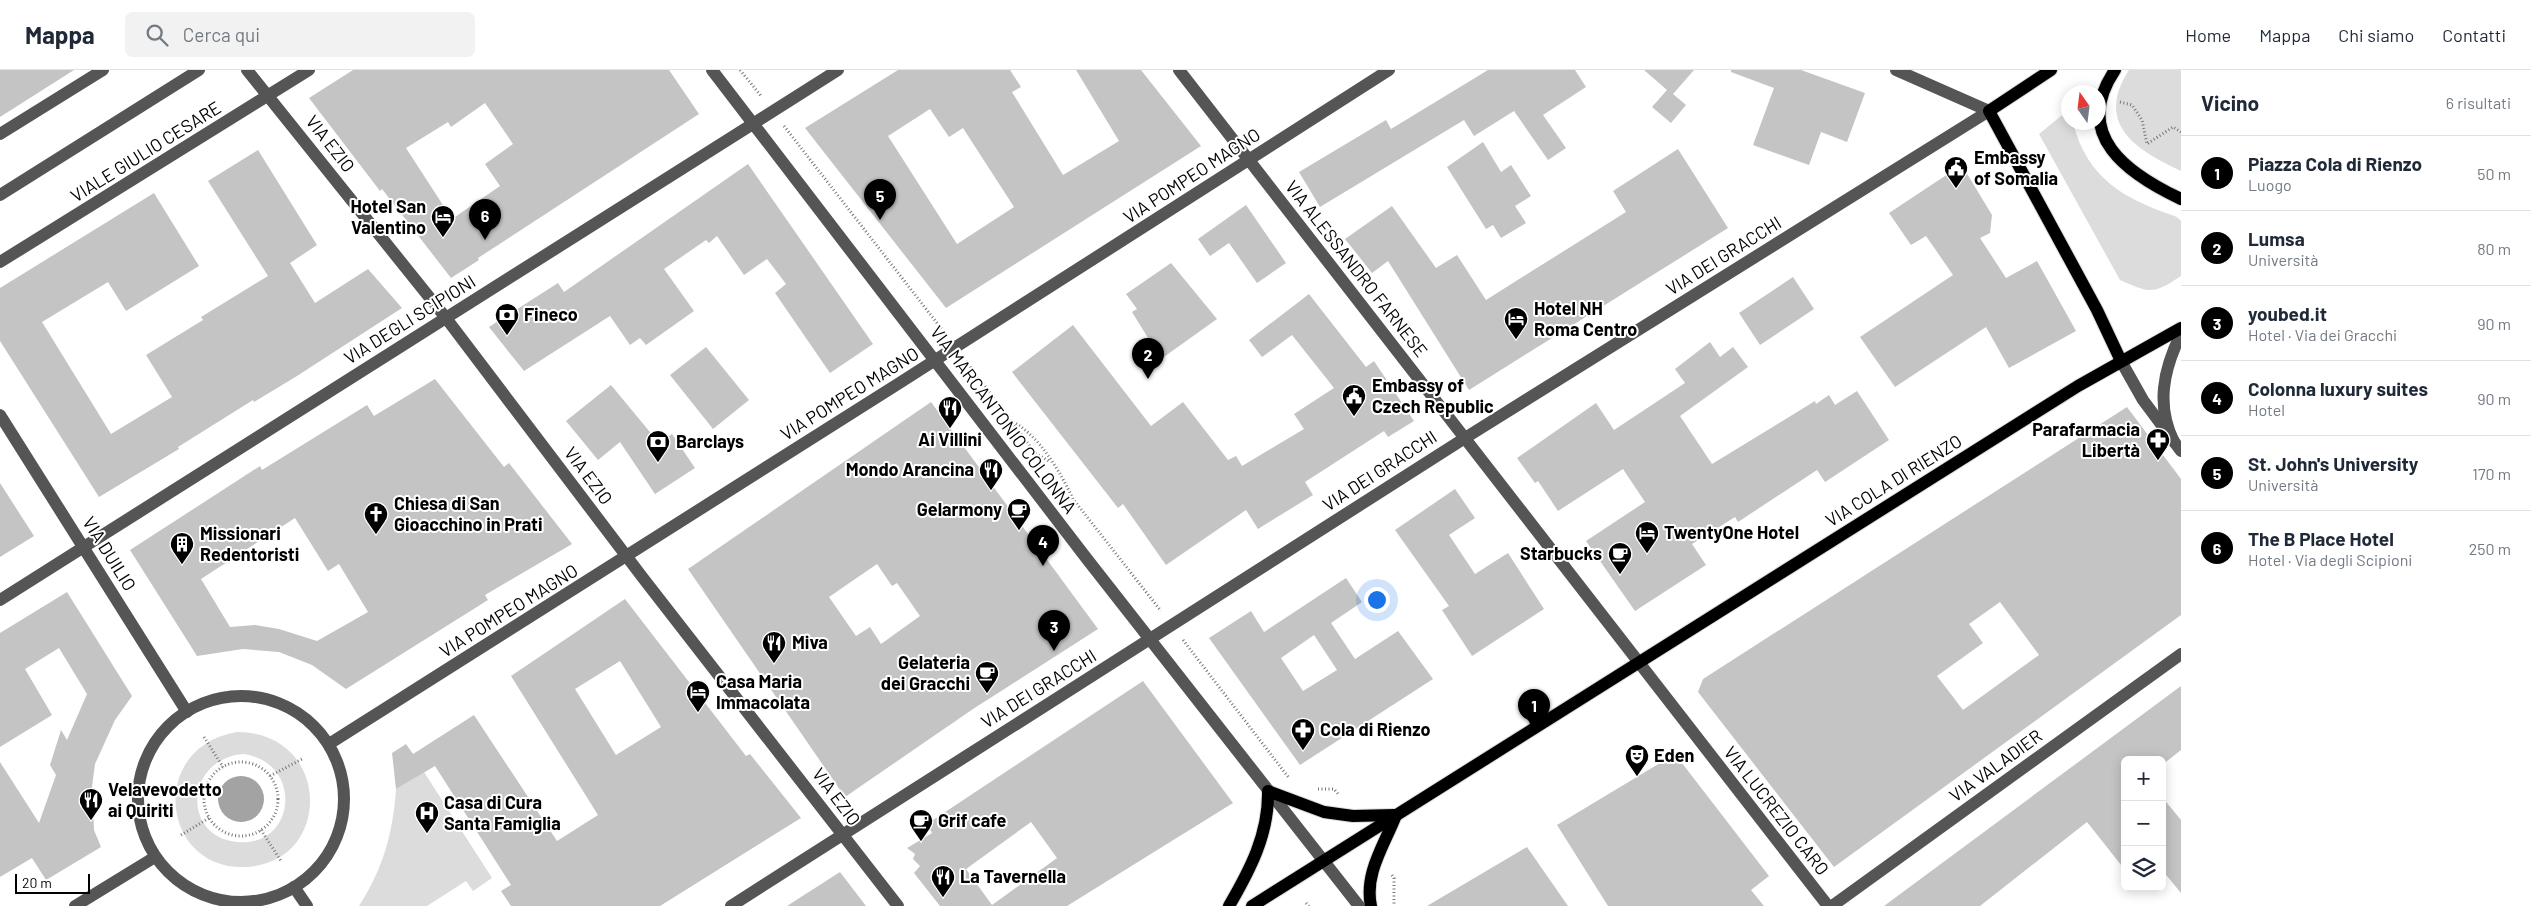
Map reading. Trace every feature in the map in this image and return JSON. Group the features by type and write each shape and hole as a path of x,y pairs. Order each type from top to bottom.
{"main road":[{"name":"VIA DEI GRACCHI","path":"1989,111 2051,70"},
{"path":"2106,90 2115,70"},
{"path":"1989,111 2097,310 2121,361"},
{"path":"2103,130 2108,143 2117,157 2141,178 2181,199"},
{"name":"VIA COLA DI RIENZO","path":"1252,906 1639,661 2121,361 2181,328"},
{"path":"1229,906 1249,870 1263,836 1268,808 1268,791 1324,812 1353,816 1396,814 1378,854 1370,879 1371,906"}],"street":[{"path":"0,134 102,70"},
{"path":"0,195 199,70"},
{"name":"VIA EZIO","path":"247,70 446,318 627,556 898,906"},
{"name":"VIALE GIULIO CESARE","path":"0,262 309,70"},
{"name":"VIA MARCANTONIO COLONNA","path":"712,70 1151,640 1359,906"},
{"name":"VIA DEGLI SCIPIONI","path":"0,600 838,70"},
{"name":"VIA ALESSANDRO FARNESE","path":"1179,70 1250,159 1577,586 1639,661"},
{"name":"VIA POMPEO MAGNO","path":"329,744 1389,70"},
{"path":"1896,70 1989,111"},
{"name":"VIA DEI GRACCHI","path":"731,906 1173,626 1464,438 1989,111"},
{"path":"2178,447 2166,425 2163,402 2168,368 2181,334"},
{"path":"2121,361 2143,400 2178,447"},
{"name":"VIA DUILIO","path":"0,415 187,712"},
{"name":"VIA VALADIER","path":"1832,906 2181,654"},
{"name":"VIA LUCREZIO CARO","path":"1639,661 1828,906"},
{"path":"228,697 266,699 300,715 329,744 337,761 343,782 345,797 341,825 337,838 322,863 294,887 283,893 254,901 216,899 182,883 155,856 147,840 139,814 139,786 142,772 146,759 161,735 187,712 203,704 228,697"},
{"path":"75,906 155,856"},
{"path":"294,887 307,906"}],"path":[{"path":"740,70 940,326"},
{"path":"2106,98 2132,105 2142,120 2147,144 2173,126 2181,132"},
{"path":"979,378 1035,453 1050,461"},
{"path":"1013,422 1024,428 1050,461 1063,478 1073,499 1293,782"},
{"path":"204,738 223,767"},
{"path":"270,776 304,758"},
{"path":"234,763 248,763 261,768 270,776 277,788 278,806 270,822 261,830 250,835 233,835 222,830 209,818 204,802 205,791 212,776 223,767 234,763"},
{"path":"1311,789 1334,788 1340,798"},
{"path":"181,836 209,818"},
{"path":"261,830 281,861"},
{"path":"1388,868 1394,878 1394,906"}],"shaded area":[{"path":"2129,70 2181,70 2181,171 2149,154 2136,144 2125,133 2118,120 2116,106 2119,89"},
{"path":"2061,116 2061,130 2075,130 2088,159 2111,185 2141,203 2177,217 2181,221 2181,276 2158,289 2152,290 2139,288 2120,280 2039,134"},
{"path":"237,732 268,738 291,753 305,774 310,798 307,823 295,845 274,860 245,867 217,863 196,849 182,830 176,806 178,782 188,760 208,742","holes":["244,754 264,761 277,773 284,788 285,804 281,819 271,832 256,840 237,842 219,837 206,827 199,813 197,798 201,782 210,769 224,759"]},
{"name":"Casa di Cura Santa Famiglia","path":"424,772 492,878 473,891 466,881 427,906 359,906 374,878 385,850 395,805 396,789"},
{"path":"246,776 250,777 260,786 263,790 263,808 254,818 246,822 236,822 228,818 219,808 218,794 222,786 232,777"}],"building":[{"path":"0,70 74,70 0,117"},
{"path":"353,70 669,70 699,114 478,258 479,260 451,278 382,189 380,191 309,98","holes":["485,103 513,144 485,164 500,186 452,219 406,148 448,122 451,127"]},
{"path":"898,70 1010,70 1021,87 1012,92 1063,175 1119,141 1076,70 1141,70 1201,146 946,308 805,128","holes":["930,109 949,137 963,128 1014,207 957,244 888,136"]},
{"path":"1488,70 1575,70 1586,87 1543,115 1566,148 1548,160 1514,111 1474,136 1464,120 1320,207 1299,172 1386,120 1391,129"},
{"path":"1644,70 1694,70 1673,94 1686,105 1671,123 1652,107 1667,90"},
{"path":"1731,70 1801,70 1865,93 1847,142 1821,132 1809,165 1753,145 1774,88 1731,72"},
{"path":"1483,142 1501,172 1511,165 1531,196 1515,206 1526,223 1501,238 1493,225 1486,229 1447,167"},
{"path":"1678,149 1728,228 1469,390 1388,261 1372,273 1345,239 1392,206 1436,268 1457,255 1486,300 1626,212 1613,191"},
{"path":"258,150 317,245 290,263 315,303 368,269 402,308 297,376 254,402 253,400 178,447 179,449 99,497 0,341 0,288 154,193 199,266 126,311 108,282 42,322 111,434 172,397 146,355 203,320 201,317 268,276 208,181"},
{"path":"748,164 873,344 830,373 775,293 786,284 767,259 744,275 717,236 709,243 706,240 664,269 694,311 646,345 640,338 630,345 610,316 524,371 489,327 558,283 564,292"},
{"path":"1960,168 1966,172 1992,215 1990,233 1980,238 2006,278 2037,261 2076,331 2009,368 1986,327 1895,387 1860,337 1953,275 1926,236 1911,245 1889,213 1954,170"},
{"path":"1246,205 1286,263 1257,283 1229,243 1210,256 1198,239"},
{"path":"1171,263 1217,319 1161,359 1132,312 1137,309 1126,294"},
{"path":"1793,277 1814,309 1760,345 1739,313"},
{"path":"1309,294 1366,367 1374,361 1414,421 1388,437 1384,431 1305,482 1313,495 1258,529 1246,510 1166,565 1123,504 1118,508 1012,372 1073,325 1151,426 1183,402 1228,460 1236,456 1242,466 1304,429 1294,414 1334,388 1292,335 1262,357 1249,340"},
{"path":"1710,342 1720,357 1733,347 1748,367 1680,416 1712,464 1815,401 1816,404 1829,395 1835,405 1857,391 1889,440 1825,482 1817,470 1738,522 1735,517 1692,544 1706,565 1635,611 1586,541 1645,502 1623,469 1558,511 1538,481 1535,483 1517,458 1596,403 1614,430 1685,383 1675,369"},
{"path":"706,347 749,400 713,429 670,375"},
{"path":"435,379 504,467 509,463 572,544 485,595 488,600 346,689 312,665 279,652 243,649 197,656 130,550 260,466 262,470 367,405 374,416","holes":["295,518 328,571 339,564 368,612 317,641 279,629 255,625 230,627 201,579"]},
{"path":"611,385 659,443 672,434 695,468 655,494 620,442 598,460 566,421"},
{"path":"931,402 1098,629 973,709 845,797 688,569","holes":["877,564 892,586 897,583 920,616 881,644 870,627 856,636 829,597"]},
{"path":"2127,407 2181,479 2181,615 1834,867 1698,692 1703,679","holes":["2000,602 2039,655 1963,710 1937,676 1983,643 1969,624"]},
{"path":"0,483 34,536 0,557"},
{"path":"1455,489 1475,518 1449,535 1475,574 1508,553 1544,609 1472,656 1442,610 1449,606 1395,530"},
{"path":"1346,578 1362,602 1331,623 1355,659 1398,631 1433,679 1300,765 1209,638 1251,611 1264,632","holes":["1314,635 1337,670 1303,691 1281,658"]},
{"path":"67,592 132,696 115,720 95,764 92,787 94,830 101,847 46,880 32,858 0,877 0,762 39,823 56,775 50,765 61,730 67,740 87,694 59,648 25,669 52,715 0,747 0,633"},
{"path":"625,599 746,756 750,754 801,818 660,906 511,906 501,891 511,885 435,766 396,789 392,753 406,744 413,754 474,715 557,841 598,815 511,676","holes":["620,661 661,727 616,755 575,689"]},
{"path":"1143,681 1233,803 1067,906 940,906 914,873 920,866 913,859 915,854 907,848 932,833 927,824","holes":["1031,822 1057,858 992,905 966,869"]},
{"path":"2181,686 2181,750 2166,762 2166,756 2121,756 2121,865 2087,822 1980,906 1884,906"},
{"path":"1675,754 1769,876 1751,890 1764,906 1608,906 1557,825"},
{"path":"2166,802 2181,820 2181,893 2166,875"},
{"path":"1527,847 1568,906 1427,906"},
{"path":"840,872 866,906 787,906"}],"place":[{"name":"Embassy of Somalia","path":"1956,189"},
{"name":"St. John's University","path":"880,220"},
{"name":"Hotel San Valentino","path":"443,238"},
{"name":"The B Place Hotel","path":"485,240"},
{"name":"Fineco","path":"507,336"},
{"name":"Hotel NH Roma Centro","path":"1516,340"},
{"name":"Lumsa","path":"1148,379"},
{"name":"Embassy of Czech Republic","path":"1354,417"},
{"name":"Ai Villini","path":"950,429"},
{"name":"Parafarmacia Libertà","path":"2158,461"},
{"name":"Barclays","path":"658,463"},
{"name":"Mondo Arancina","path":"991,491"},
{"name":"Gelarmony","path":"1019,531"},
{"name":"Chiesa di San Gioacchino in Prati","path":"376,535"},
{"name":"TwentyOne Hotel","path":"1647,554"},
{"name":"Missionari Redentoristi","path":"182,565"},
{"name":"Colonna luxury suites","path":"1043,566"},
{"name":"Starbucks","path":"1620,575"},
{"name":"youbed.it","path":"1054,651"},
{"name":"Miva","path":"774,664"},
{"name":"Gelateria dei Gracchi","path":"987,694"},
{"name":"Casa Maria Immacolata","path":"698,713"},
{"name":"Piazza Cola di Rienzo","path":"1534,730"},
{"name":"Cola di Rienzo","path":"1303,751"},
{"name":"Eden","path":"1637,777"},
{"name":"Velavevodetto ai Quiriti","path":"91,821"},
{"name":"Casa di Cura Santa Famiglia","path":"427,834"},
{"name":"Grif cafe","path":"921,842"},
{"name":"La Tavernella","path":"943,898"}]}
